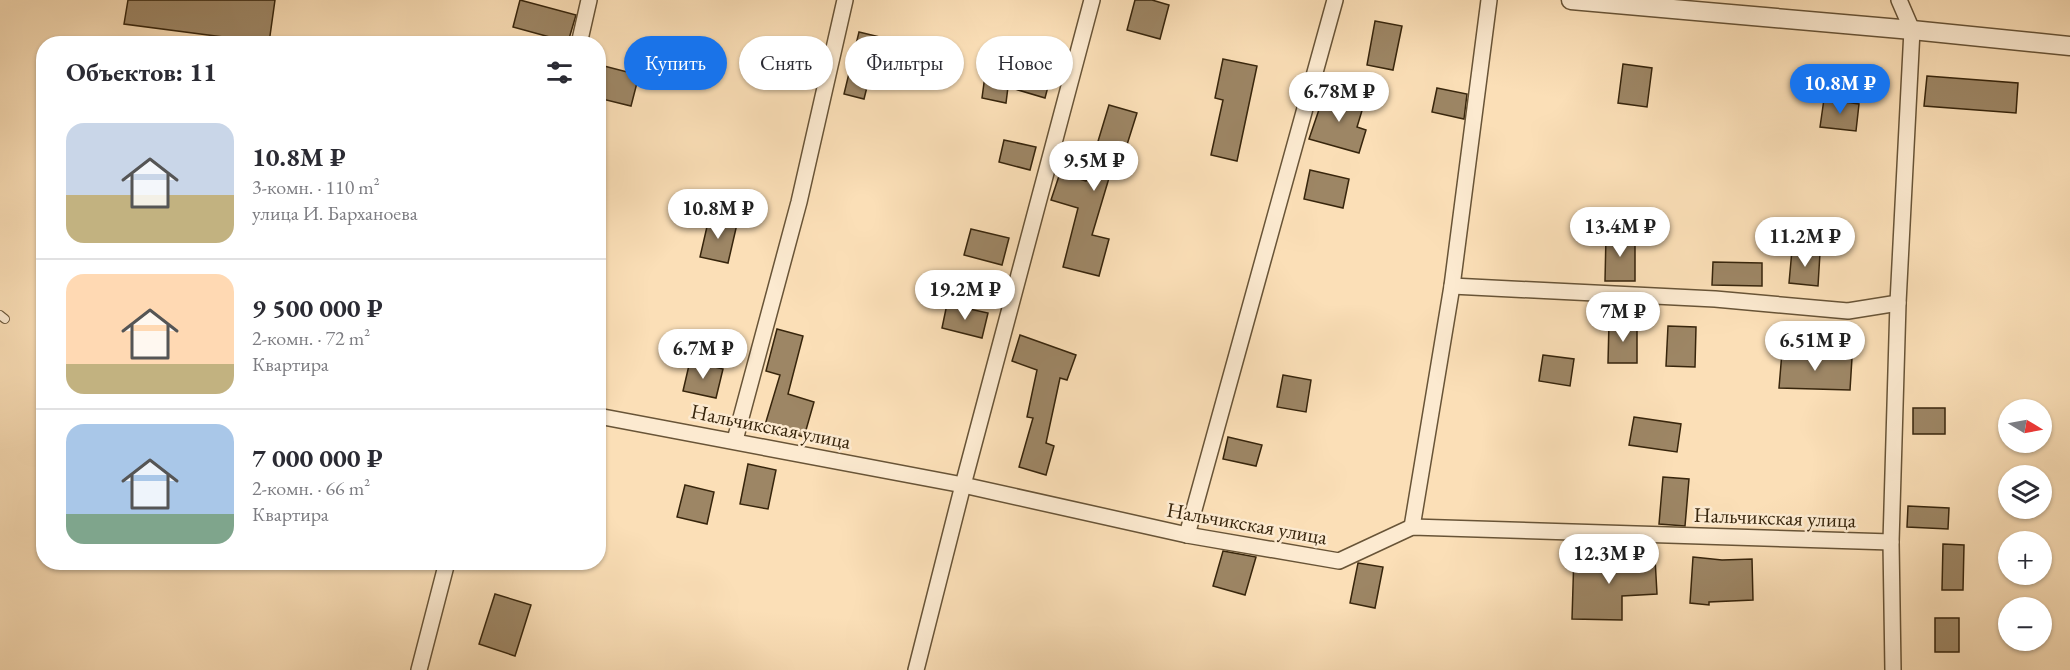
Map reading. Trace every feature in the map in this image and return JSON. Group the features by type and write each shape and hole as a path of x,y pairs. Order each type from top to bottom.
{"street":[{"path":"581,36 589,0"},
{"path":"735,440 799,202 845,0"},
{"path":"916,670 1092,0"},
{"path":"1187,534 1335,0"},
{"path":"1412,527 1452,286 1489,0"},
{"path":"1571,0 1614,2 2070,46"},
{"path":"1893,670 1891,542 1898,303 1912,30 1899,0"},
{"path":"1452,286 1715,299 1848,312 1898,303"},
{"name":"Нальчикская улица","path":"606,417 963,485 1187,534 1339,561 1412,527 1891,542"},
{"path":"419,670 445,570"}],"building":[{"path":"128,0 275,0 270,36 216,36 124,24"},
{"path":"520,0 576,15 570,36 546,36 513,27"},
{"path":"1135,0 1152,0 1169,5 1160,39 1127,30"},
{"path":"1375,21 1402,26 1393,70 1367,65"},
{"path":"859,32 876,36 858,36"},
{"path":"1223,59 1257,66 1237,161 1211,155 1223,100 1215,98"},
{"path":"1623,64 1652,68 1647,107 1618,103"},
{"path":"606,67 624,71 624,90 635,90 631,106 606,100"},
{"path":"1927,76 2018,83 2016,113 1924,106"},
{"path":"1437,88 1467,94 1464,119 1432,112"},
{"path":"845,90 866,90 864,99 844,94"},
{"path":"983,90 1008,90 1006,103 982,98"},
{"path":"1018,90 1047,90 1045,98"},
{"path":"1325,92 1364,104 1357,127 1366,130 1359,153 1309,139"},
{"path":"1824,99 1859,104 1856,131 1820,127"},
{"path":"1109,105 1137,113 1119,170 1112,168 1092,235 1109,239 1099,276 1063,267 1078,208 1051,200 1060,173 1086,181"},
{"path":"1004,140 1036,147 1030,170 999,162"},
{"path":"1310,170 1349,179 1343,208 1304,199"},
{"path":"709,218 737,224 728,263 700,257"},
{"path":"971,229 1009,238 1002,265 964,255"},
{"path":"1606,235 1635,235 1635,281 1605,281"},
{"path":"1792,250 1820,253 1818,286 1789,283"},
{"path":"1713,262 1762,263 1762,286 1712,285"},
{"path":"947,304 988,313 982,338 942,328"},
{"path":"1609,322 1637,322 1637,363 1608,363"},
{"path":"1668,326 1696,327 1695,367 1666,366"},
{"path":"777,329 803,336 788,394 814,402 804,437 765,425 780,375 766,371"},
{"path":"1020,335 1076,355 1067,380 1060,378 1046,443 1054,446 1046,475 1019,467 1033,418 1027,417 1037,370 1012,361"},
{"path":"1782,352 1852,358 1850,390 1779,388"},
{"path":"1543,355 1574,359 1570,386 1539,381"},
{"path":"690,361 723,369 716,398 683,391"},
{"path":"1283,375 1311,380 1306,412 1277,407"},
{"path":"1913,408 1945,408 1945,434 1913,434"},
{"path":"1634,417 1681,424 1677,452 1629,445"},
{"path":"1228,437 1262,445 1256,466 1223,459"},
{"path":"748,464 776,470 768,509 740,504"},
{"path":"1663,477 1689,479 1685,526 1659,524"},
{"path":"685,485 714,492 707,524 677,517"},
{"path":"1908,506 1949,508 1948,529 1907,527"},
{"path":"1943,544 1964,545 1963,590 1942,590"},
{"path":"1223,551 1256,557 1245,595 1213,586"},
{"path":"1574,554 1590,555 1590,558 1655,558 1657,594 1622,596 1622,620 1572,619"},
{"path":"1693,557 1722,560 1752,559 1753,600 1709,602 1709,605 1690,603"},
{"path":"1358,563 1383,567 1375,608 1350,603"},
{"path":"495,594 531,605 515,656 479,644"},
{"path":"1935,618 1959,618 1959,652 1935,652"}]}
